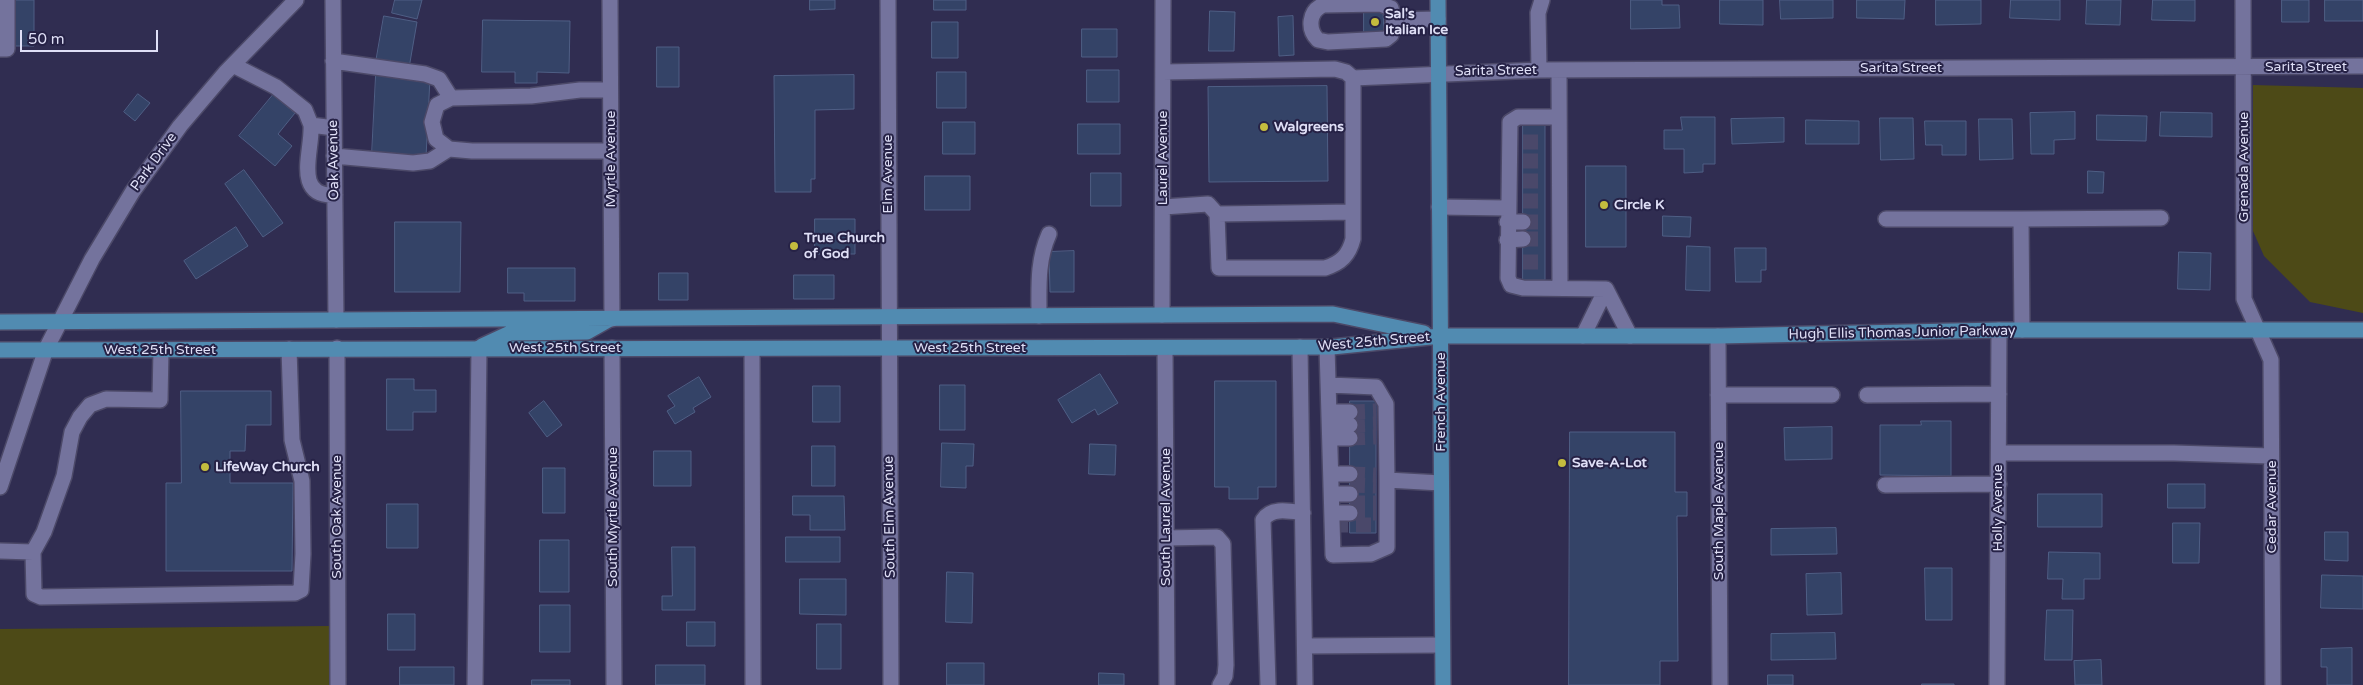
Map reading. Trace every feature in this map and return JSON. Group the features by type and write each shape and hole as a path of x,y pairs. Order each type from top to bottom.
{"main road":[{"name":"French Avenue","path":"1438,0 1443,685"},
{"name":"West 25th Street","path":"0,322 1333,314 1440,336"},
{"path":"479,348 510,333 587,332 612,319"},
{"name":"Hugh Ellis Thomas Junior Parkway","path":"1440,336 1718,336 2000,330 2363,330"},
{"name":"West 25th Street","path":"0,350 1327,347 1440,336"}],"street":[{"path":"0,49 7,49 7,0"},
{"name":"Park Drive","path":"0,487 46,349 92,259 133,191 180,126 233,65 296,0"},
{"name":"Oak Avenue","path":"333,0 336,320"},
{"name":"Myrtle Avenue","path":"610,0 612,319"},
{"name":"Elm Avenue","path":"888,0 888,349"},
{"name":"Laurel Avenue","path":"1162,315 1164,0"},
{"path":"1539,70 1538,13 1542,0"},
{"name":"Grenada Avenue","path":"2243,0 2244,299 2259,331"},
{"path":"1323,5 1388,6 1391,8 1394,20 1391,35 1378,40 1323,41 1315,37 1311,27 1314,10 1323,5"},
{"path":"1394,20 1438,19"},
{"path":"333,62 425,74 439,79 450,98"},
{"path":"233,65 276,87 305,110 312,126 306,174 316,191 323,195 335,195"},
{"name":"Sarita Street","path":"1353,78 1439,72 1539,70 2363,66"},
{"path":"1163,72 1335,69 1346,72 1353,78 1353,239 1350,250 1344,259 1335,265 1325,268 1219,268 1217,214 1208,204 1163,206"},
{"path":"1559,70 1559,117 1552,142 1552,262 1560,288"},
{"path":"610,90 580,90 531,96 450,98 437,106 432,122 436,139 449,149 472,151 610,151"},
{"path":"1559,117 1518,117 1510,122 1516,142 1516,181 1507,240 1515,263 1508,278 1511,286 1523,288 1606,289"},
{"path":"312,126 334,128"},
{"path":"334,156 413,163 430,161 449,149"},
{"path":"1440,207 1511,208 1523,222"},
{"path":"1217,214 1353,212"},
{"path":"1886,219 2161,218"},
{"path":"2021,219 2022,330"},
{"path":"1039,316 1039,266 1042,251 1049,234"},
{"path":"1507,240 1523,239"},
{"path":"1606,289 1630,336"},
{"path":"1583,336 1606,289"},
{"name":"Holly Avenue","path":"1998,685 2000,330"},
{"name":"Cedar Avenue","path":"2259,331 2271,360 2273,685"},
{"name":"South Maple Avenue","path":"1718,336 1720,685"},
{"path":"1300,347 1305,685"},
{"path":"1327,347 1333,555 1371,554 1387,547 1382,498 1381,424 1386,404 1376,387 1329,385"},
{"name":"South Oak Avenue","path":"337,348 338,685"},
{"path":"475,685 479,348"},
{"name":"South Myrtle Avenue","path":"612,348 614,685"},
{"name":"South Laurel Avenue","path":"1164,348 1167,685"},
{"path":"161,350 160,400 106,399 90,405 72,432 64,476 44,532 33,552 34,594 41,597 286,594 301,590 303,554 302,481 292,440 289,349"},
{"path":"752,349 753,685"},
{"name":"South Elm Avenue","path":"888,349 891,685"},
{"path":"1867,395 1999,394"},
{"path":"1718,395 1832,395"},
{"path":"1330,425 1350,425 1330,425"},
{"path":"1999,453 2174,453 2271,456"},
{"path":"1382,498 1441,483"},
{"path":"1885,485 1999,484"},
{"path":"1332,494 1350,494 1332,494"},
{"path":"1268,685 1263,520 1266,515 1273,512 1303,512"},
{"path":"1166,538 1218,537 1223,544 1226,665 1225,676 1220,685"},
{"path":"0,551 33,552"},
{"path":"1305,646 1442,645"}],"shaded area":[{"path":"2253,85 2363,88 2363,313 2310,302 2264,256 2253,231"},
{"path":"329,626 329,685 0,685 0,629"}],"building":[{"path":"15,0 34,0 34,46 15,46"},
{"path":"395,0 422,0 417,19 392,13"},
{"path":"810,0 835,0 835,9 810,10"},
{"path":"934,0 966,0 966,10 934,10"},
{"path":"1631,0 1662,0 1662,5 1679,5 1680,28 1631,29"},
{"path":"1720,0 1763,0 1763,25 1720,24"},
{"path":"1780,0 1833,0 1833,18 1781,19"},
{"path":"1857,0 1905,0 1904,19 1857,18"},
{"path":"1936,0 1981,0 1981,24 1936,25"},
{"path":"2011,0 2060,0 2060,20 2010,18"},
{"path":"2087,0 2121,0 2120,25 2086,24"},
{"path":"2153,0 2195,0 2195,21 2152,20"},
{"path":"2282,0 2309,0 2309,22 2282,22"},
{"path":"2325,0 2363,0 2363,21 2325,21"},
{"path":"1364,10 1383,10 1384,36 1364,36"},
{"path":"1210,11 1235,12 1234,51 1209,51"},
{"path":"384,16 417,22 409,68 376,62"},
{"path":"1293,16 1294,55 1279,56 1278,17"},
{"path":"483,20 570,21 569,73 537,72 537,83 515,83 515,72 482,72"},
{"path":"932,22 958,22 958,58 932,58"},
{"path":"1082,29 1117,29 1117,57 1082,57"},
{"path":"657,47 679,47 679,87 657,87"},
{"path":"1087,70 1119,70 1119,102 1087,102"},
{"path":"937,72 966,72 966,108 937,108"},
{"path":"376,75 430,78 426,157 372,154"},
{"path":"854,75 854,109 815,110 815,179 811,179 811,192 775,192 774,76"},
{"name":"Walgreens","path":"1327,86 1328,181 1209,182 1208,87"},
{"path":"138,94 150,103 135,121 124,112"},
{"path":"273,95 295,113 278,134 292,146 275,166 239,136"},
{"path":"2075,112 2075,139 2054,140 2054,154 2031,154 2030,113"},
{"path":"2161,112 2212,113 2212,137 2160,136"},
{"path":"2097,115 2147,116 2146,141 2097,140"},
{"path":"1681,117 1715,117 1715,164 1703,164 1703,172 1684,173 1684,149 1664,149 1664,130 1682,130"},
{"path":"1784,118 1784,142 1732,144 1731,119"},
{"path":"1880,118 1913,118 1914,159 1881,160"},
{"path":"1979,119 2012,119 2013,159 1980,160"},
{"path":"1806,120 1859,121 1859,144 1806,144"},
{"path":"1925,121 1966,121 1966,155 1942,155 1942,145 1926,145"},
{"path":"943,122 975,122 975,154 943,154"},
{"path":"1523,123 1545,123 1545,280 1523,280"},
{"path":"1078,124 1120,124 1120,154 1078,154"},
{"path":"1586,166 1626,166 1626,247 1586,247"},
{"path":"244,170 283,223 263,237 225,184"},
{"path":"2088,171 2104,172 2103,193 2088,193"},
{"path":"1091,173 1121,173 1121,206 1091,206"},
{"path":"925,176 970,176 970,210 925,210"},
{"path":"1663,216 1691,217 1690,237 1663,236"},
{"path":"815,219 855,219 855,254 815,254"},
{"path":"395,222 461,222 460,292 395,292"},
{"path":"236,227 248,246 196,279 184,261"},
{"path":"1687,246 1710,247 1710,291 1686,290"},
{"path":"1735,248 1766,248 1766,270 1761,270 1761,282 1736,282"},
{"path":"1074,251 1074,292 1050,292 1049,252"},
{"path":"2179,252 2211,253 2210,290 2178,289"},
{"path":"508,268 575,268 575,301 524,301 524,293 508,293"},
{"path":"659,273 688,273 688,300 659,300"},
{"path":"794,275 834,275 834,299 794,299"},
{"path":"1100,374 1118,403 1098,415 1095,409 1072,423 1058,400"},
{"path":"699,377 711,397 693,408 695,412 675,424 667,411 675,406 668,396"},
{"path":"387,379 414,379 414,390 436,390 436,412 413,412 413,430 387,430"},
{"path":"1215,381 1276,381 1276,487 1258,487 1258,499 1229,499 1229,487 1215,487"},
{"path":"940,385 965,385 965,430 940,430"},
{"path":"813,386 840,386 840,422 813,422"},
{"name":"LifeWay Church","path":"181,391 271,391 271,425 246,425 245,451 230,451 230,483 293,483 292,571 166,571 166,483 181,483"},
{"path":"544,401 562,425 547,437 529,413"},
{"path":"1350,401 1376,401 1376,533 1350,533"},
{"path":"1921,421 1951,421 1951,476 1880,475 1880,425 1921,425"},
{"path":"1832,427 1832,459 1785,460 1784,428"},
{"path":"1570,432 1675,432 1675,492 1687,492 1687,516 1677,516 1678,661 1660,661 1660,685 1569,685"},
{"path":"942,443 974,444 973,466 966,466 966,488 941,487"},
{"path":"1090,444 1116,445 1115,475 1089,474"},
{"path":"812,446 835,446 835,486 812,486"},
{"path":"654,451 691,451 691,486 654,486"},
{"path":"543,468 565,468 565,513 543,513"},
{"path":"2168,484 2205,484 2205,508 2168,508"},
{"path":"2038,494 2102,494 2102,527 2038,527"},
{"path":"793,496 844,496 845,530 810,530 810,515 793,515"},
{"path":"387,504 418,504 418,548 387,548"},
{"path":"2173,523 2200,523 2199,563 2173,563"},
{"path":"1836,528 1837,554 1771,555 1771,529"},
{"path":"2325,532 2348,532 2348,561 2325,560"},
{"path":"786,537 840,537 840,562 786,562"},
{"path":"540,540 569,540 569,592 540,592"},
{"path":"672,547 695,547 695,610 662,610 662,596 672,596"},
{"path":"2049,552 2100,553 2100,579 2084,579 2084,599 2062,599 2063,579 2048,579"},
{"path":"1925,568 1952,568 1952,620 1926,620"},
{"path":"947,572 973,573 972,623 946,622"},
{"path":"1841,573 1842,614 1807,615 1806,574"},
{"path":"2322,575 2363,576 2363,609 2321,608"},
{"path":"800,579 846,579 846,615 800,614"},
{"path":"540,605 570,605 570,652 540,652"},
{"path":"2047,610 2073,610 2072,660 2045,660"},
{"path":"388,614 415,614 415,650 388,650"},
{"path":"687,622 715,622 715,646 687,646"},
{"path":"817,624 841,624 841,669 817,669"},
{"path":"1835,633 1836,659 1771,660 1771,634"},
{"path":"2352,648 2352,685 2327,685 2327,667 2321,667 2321,649"},
{"path":"2101,660 2102,685 2075,685 2074,661"},
{"path":"947,663 984,663 984,685 947,685"},
{"path":"656,665 705,665 705,685 656,685"},
{"path":"400,667 454,667 454,685 400,685"},
{"path":"1099,673 1124,674 1124,685 1099,685"},
{"path":"1768,675 1793,675 1793,685 1768,685"},
{"path":"532,680 570,680 570,685 532,685"},
{"path":"1954,684 1954,685 1922,685"}],"tunnel":[{"path":"1523,142 1545,142"},
{"path":"1523,161 1545,161"},
{"path":"1523,181 1545,181"},
{"path":"1523,201 1545,201"},
{"path":"1523,222 1545,222"},
{"path":"1523,239 1545,239"},
{"path":"1523,262 1545,262"},
{"path":"1350,412 1376,411"},
{"path":"1350,425 1376,424"},
{"path":"1350,438 1376,437"},
{"path":"1350,474 1376,475"},
{"path":"1350,485 1376,486"},
{"path":"1350,503 1376,503"},
{"path":"1350,513 1376,513"},
{"path":"1333,525 1376,525"}],"place":[{"name":"Sal's Italian Ice","path":"1375,22"},
{"name":"Walgreens","path":"1264,127"},
{"name":"Circle K","path":"1604,205"},
{"name":"True Church of God","path":"794,246"},
{"name":"Save-A-Lot","path":"1562,463"},
{"name":"LifeWay Church","path":"205,467"}]}
